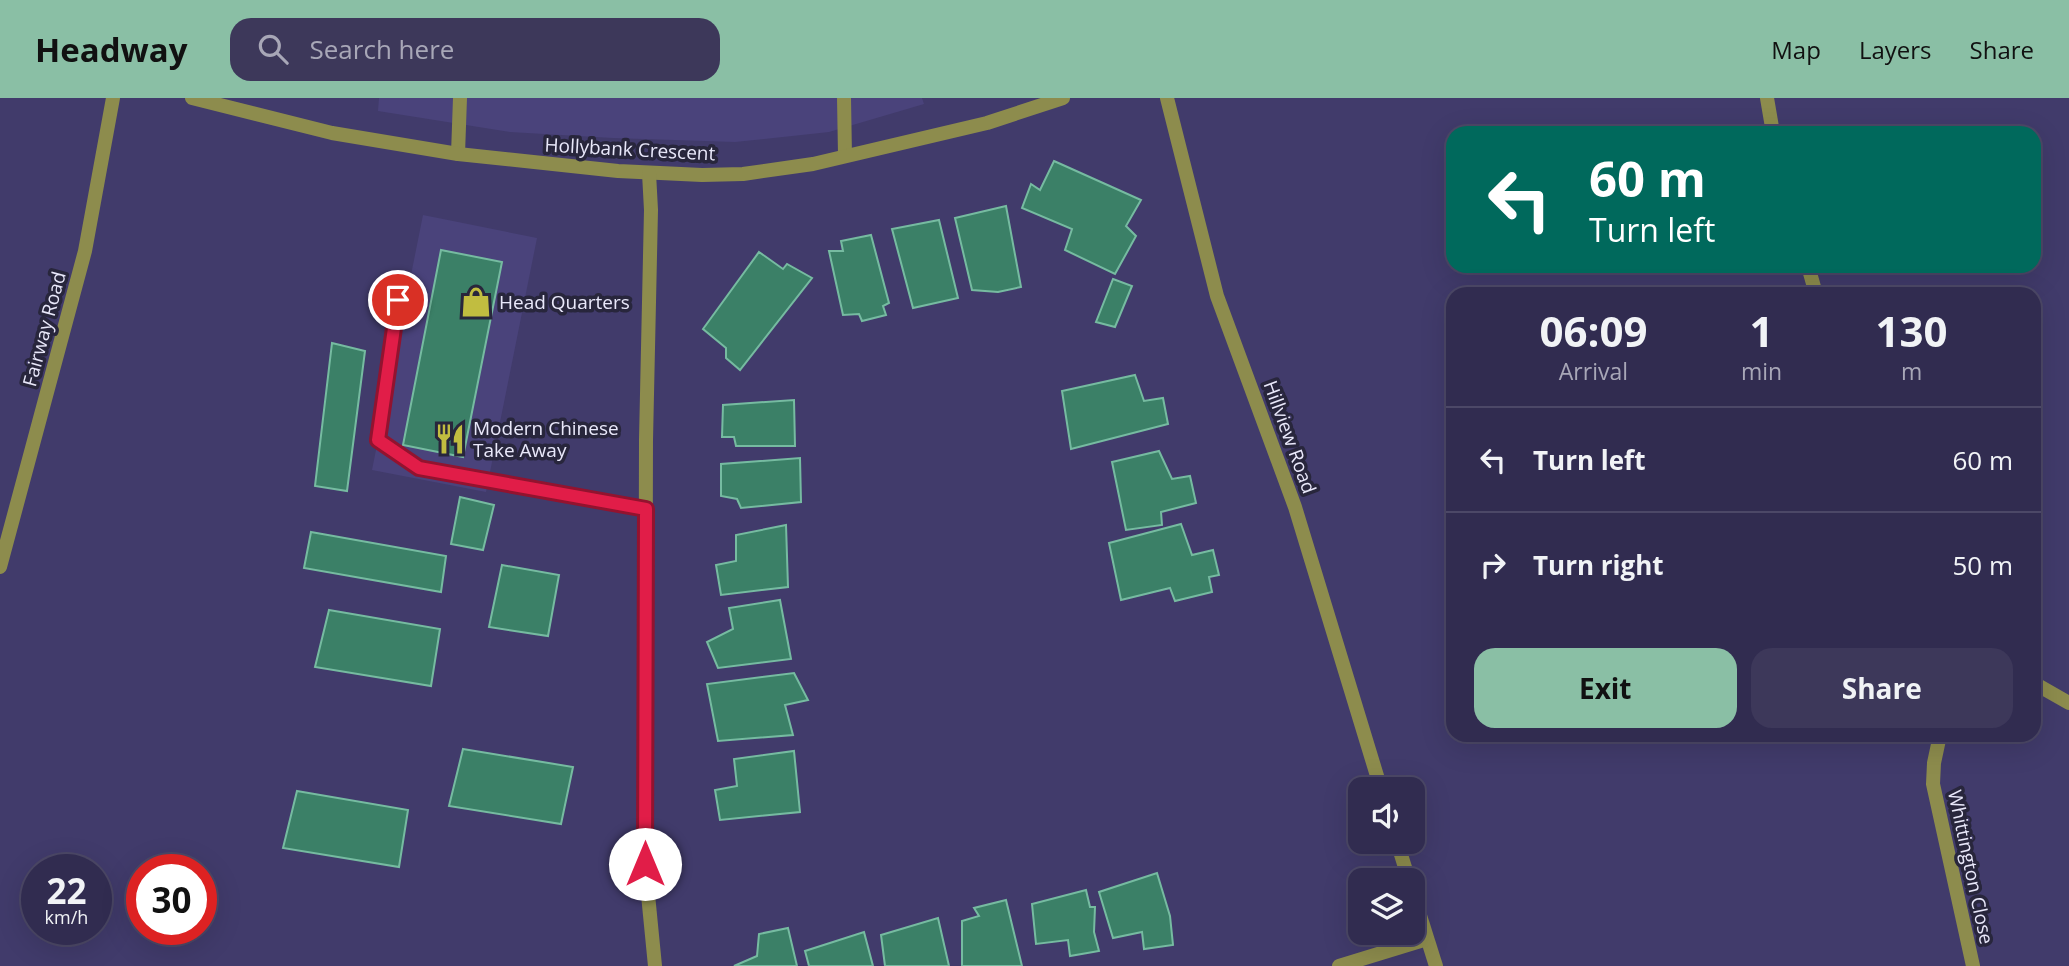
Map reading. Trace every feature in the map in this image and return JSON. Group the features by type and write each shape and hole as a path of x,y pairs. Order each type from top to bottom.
{"street":[{"name":"Fairway Road","path":"0,567 85,251 113,98"},
{"name":"Hollybank Crescent","path":"192,98 331,133 458,154 649,173 702,175 743,174 813,164 987,123 1063,98"},
{"path":"458,154 460,98"},
{"path":"845,98 845,155"},
{"name":"Hillview Road","path":"1167,98 1217,296 1295,507 1377,777"},
{"path":"1767,98 1772,126"},
{"path":"649,173 651,210 646,509 645,864 655,966"},
{"path":"398,300 378,440 419,468 646,509"},
{"path":"2041,687 2069,703"},
{"name":"Whittington Close","path":"1938,742 1933,784 1973,966"},
{"path":"1425,932 1436,966"},
{"path":"1339,966 1427,939"}],"shaded area":[{"path":"379,98 922,98 924,104 829,132 735,142 510,132 378,111"},
{"path":"423,215 537,238 486,492 372,470"}],"building":[{"path":"1054,161 1141,200 1126,226 1136,236 1115,274 1065,250 1072,229 1022,208 1031,184 1040,190"},
{"path":"1006,206 1021,287 998,292 972,290 955,218"},
{"path":"939,220 958,298 913,308 892,229"},
{"path":"871,235 889,303 883,306 886,315 862,321 859,314 843,315 829,251 843,251 841,241"},
{"path":"441,250 502,262 463,457 403,445"},
{"path":"759,252 783,269 787,264 812,278 740,370 726,358 726,348 703,329"},
{"path":"1113,279 1132,286 1115,327 1096,322"},
{"path":"332,343 365,351 347,491 315,486"},
{"path":"1135,375 1144,401 1163,398 1168,424 1071,449 1062,391"},
{"path":"794,400 795,446 736,446 734,437 722,437 723,405"},
{"path":"1159,451 1172,479 1190,476 1196,503 1161,512 1162,525 1126,530 1112,462"},
{"path":"800,458 801,502 741,508 737,499 721,496 721,464"},
{"path":"460,497 494,505 483,550 451,544"},
{"path":"1181,524 1192,555 1213,550 1219,575 1209,577 1212,592 1175,601 1170,588 1121,600 1109,543"},
{"path":"786,525 788,587 721,595 716,565 736,561 736,535"},
{"path":"311,532 446,556 441,592 304,568"},
{"path":"502,565 559,575 548,636 489,627"},
{"path":"780,600 791,659 718,668 707,642 733,629 729,608"},
{"path":"329,610 440,629 431,686 315,667"},
{"path":"794,673 808,700 785,705 793,735 718,741 707,684"},
{"path":"463,749 573,767 561,824 449,806"},
{"path":"794,751 800,812 720,820 715,790 737,786 734,759"},
{"path":"297,791 408,810 399,867 283,848"},
{"path":"1157,873 1170,916 1173,945 1144,949 1142,932 1113,938 1099,892"},
{"path":"1086,890 1090,907 1095,907 1094,932 1099,951 1070,956 1068,940 1036,944 1032,904"},
{"path":"1006,900 1022,966 962,966 962,921 979,916 974,908"},
{"path":"938,918 949,966 885,966 881,935"},
{"path":"788,928 797,966 734,966 757,956 759,934"},
{"path":"864,932 873,966 809,966 805,951"}],"place":[{"name":"Head Quarters","path":"476,302"},
{"name":"Modern Chinese Take Away","path":"450,439"}],"route":[{"path":"398,300 378,440 419,468 646,509 645,864"}]}
